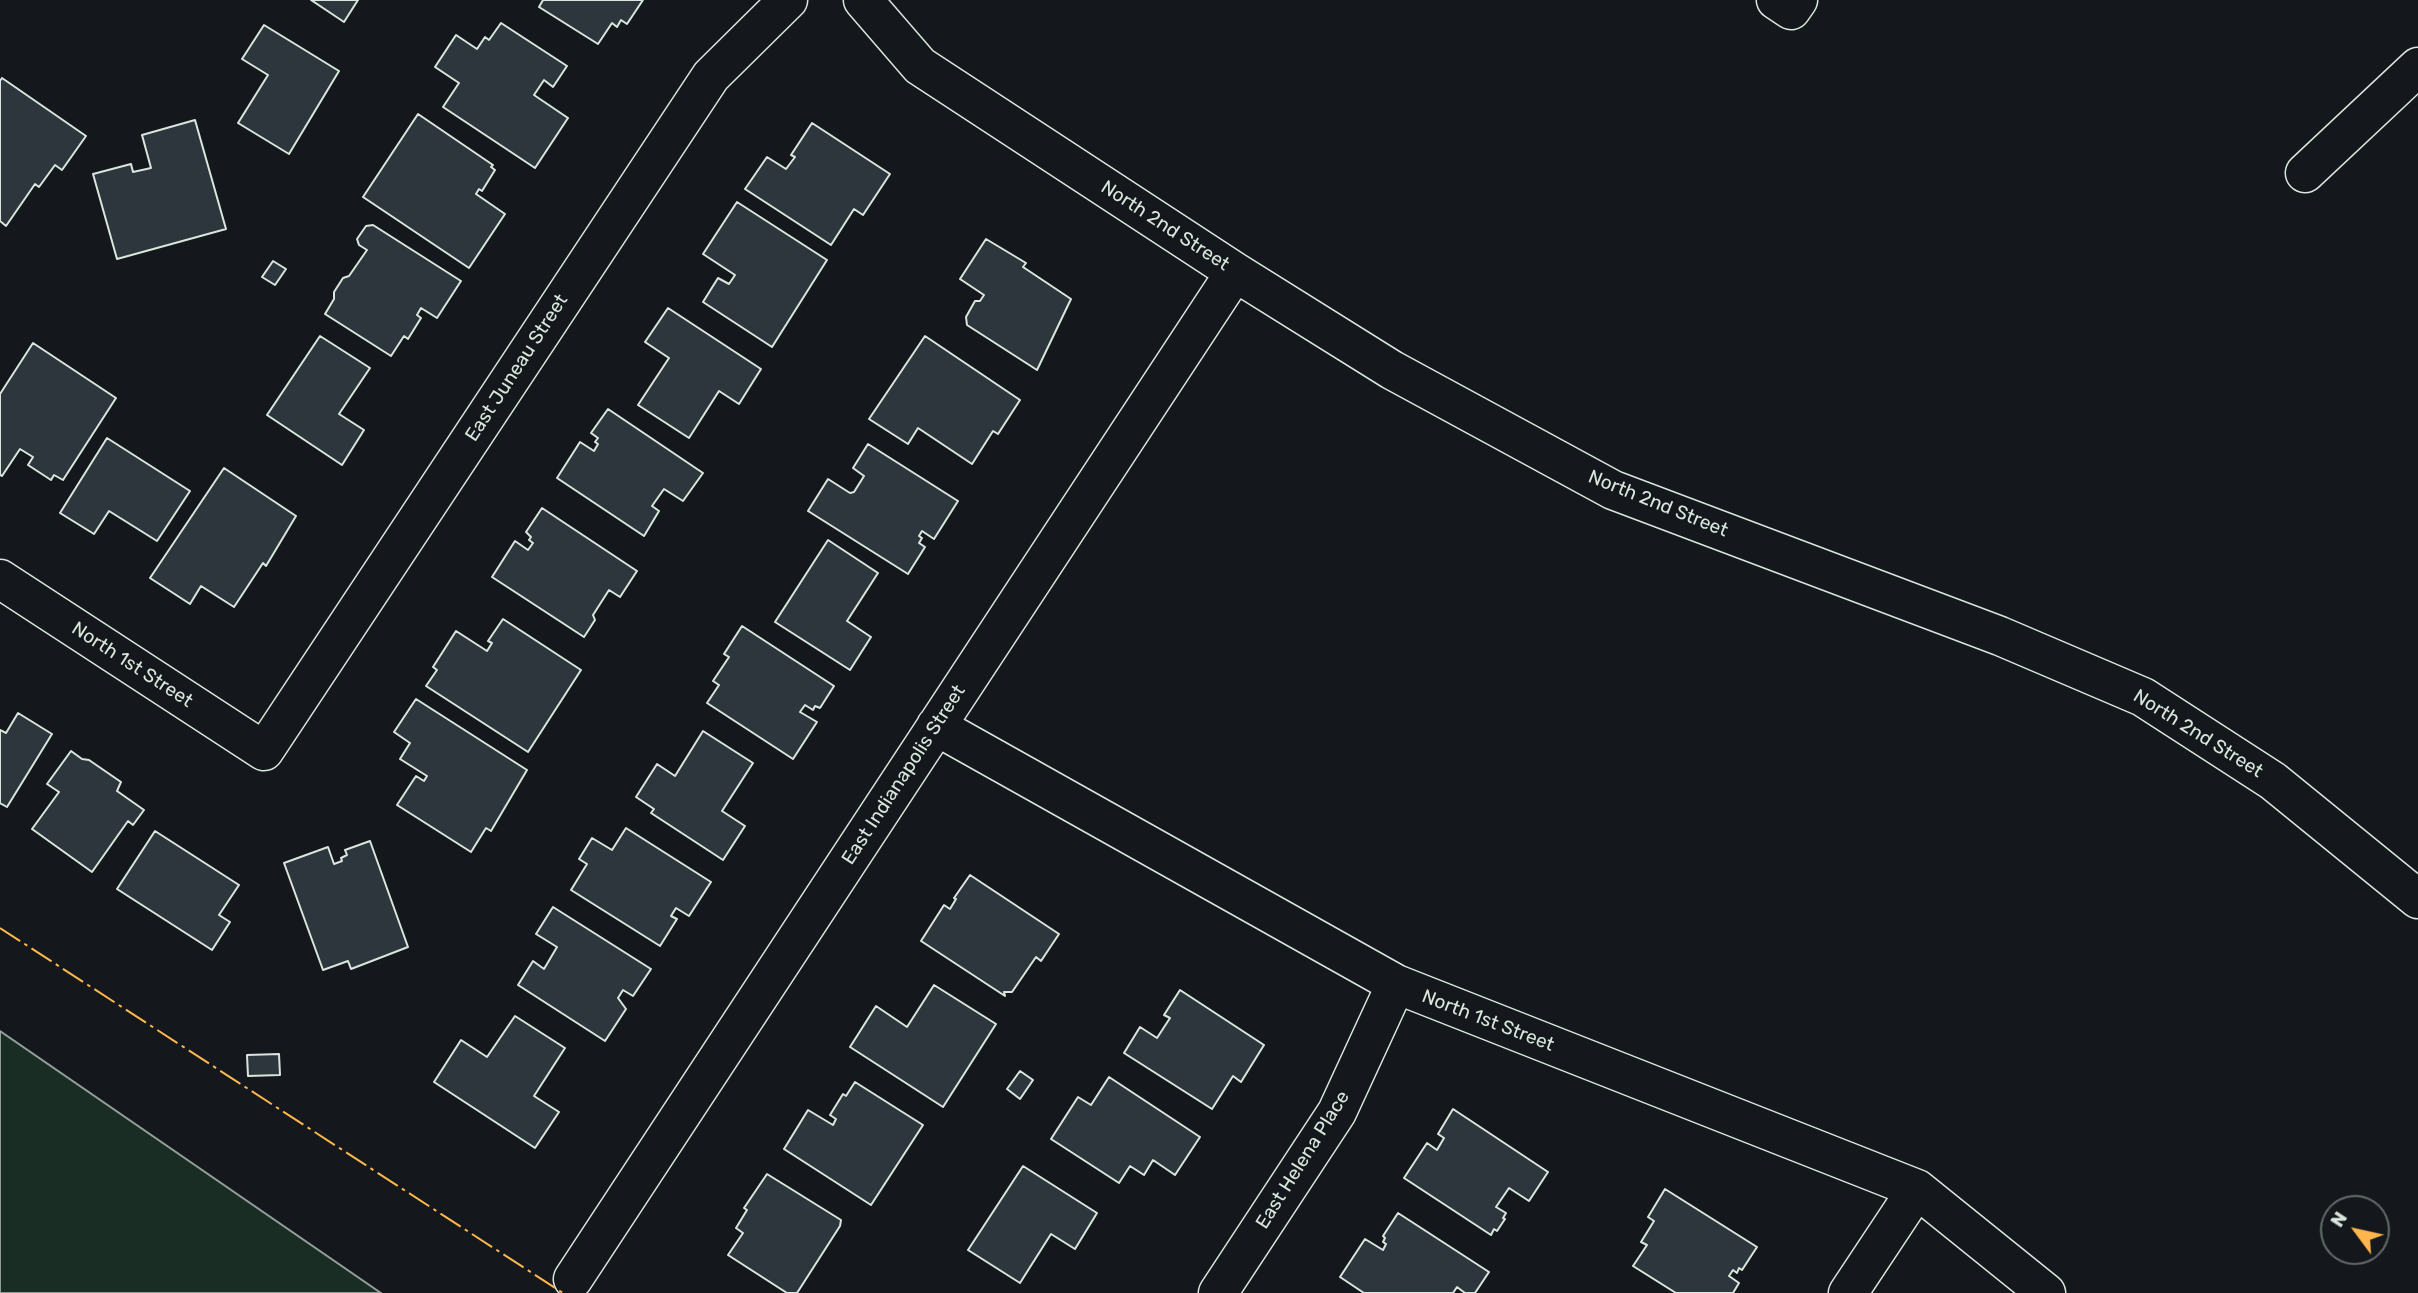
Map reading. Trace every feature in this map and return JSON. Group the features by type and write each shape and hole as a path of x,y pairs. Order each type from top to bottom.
{"street":[{"name":"East Juneau Street","path":"264,751 711,76 788,0"},
{"name":"North 2nd Street","path":"863,0 920,66 1235,272 1391,370 1613,490 2000,636 2143,697 2273,781 2418,899"},
{"path":"2305,173 2418,67"},
{"name":"East Indianapolis Street","path":"573,1279 1235,272"},
{"name":"North 1st Street","path":"0,579 264,751"},
{"name":"North 1st Street","path":"936,726 1396,984 1917,1189 2046,1293"},
{"name":"East Helena Place","path":"1218,1293 1337,1112 1396,984"},
{"path":"1848,1293 1917,1189"}],"green space":[{"path":"0,1031 381,1293 0,1293"}],"building":[{"path":"311,0 358,0 344,22"},
{"path":"543,0 643,0 627,24 621,20 617,27 612,23 598,44 539,7"},
{"path":"501,23 567,66 553,87 544,80 534,95 568,118 535,168 443,107 459,83 435,67 456,35 477,49 485,37 489,40"},
{"path":"264,25 339,71 289,154 238,123 268,75 242,59"},
{"path":"2,78 86,136 62,170 55,165 39,187 35,184 6,226 0,221"},
{"path":"418,114 493,165 491,167 495,170 482,191 479,189 476,194 505,214 469,268 363,197"},
{"path":"195,120 226,229 117,259 93,174 131,164 133,172 151,168 142,135"},
{"path":"812,123 890,174 863,215 854,209 831,245 745,189 767,157 786,169 795,157 791,155"},
{"path":"737,202 827,260 772,347 703,302 718,278 729,284 735,275 703,254"},
{"path":"373,225 461,281 437,318 421,308 417,315 421,318 408,339 404,336 391,356 325,314 343,278 349,276 367,250 359,245 357,239 366,226"},
{"path":"986,239 1026,263 1023,267 1071,299 1037,370 967,325 966,317 975,301 980,301 984,295 960,279"},
{"path":"273,261 286,269 275,285 262,277"},
{"path":"668,308 761,369 739,404 719,391 689,438 638,405 669,358 645,342"},
{"path":"320,336 370,368 339,414 364,430 342,465 267,415"},
{"path":"925,336 1020,400 998,434 993,431 972,464 918,428 908,444 869,419"},
{"path":"33,343 116,398 63,480 54,475 51,480 28,465 33,457 20,449 2,476 0,475 0,394"},
{"path":"608,409 703,473 683,501 664,489 652,506 659,511 644,536 557,478 580,442 594,451 598,438 591,433"},
{"path":"107,438 190,491 157,541 109,511 94,534 60,513"},
{"path":"868,444 958,501 934,539 922,531 919,543 925,547 908,574 808,511 828,479 850,493 854,492 864,476 853,468"},
{"path":"224,468 296,516 266,566 263,563 234,607 201,586 190,604 150,578"},
{"path":"542,508 637,571 620,597 609,590 593,615 595,620 584,637 492,577 515,541 528,550 533,543 526,532"},
{"path":"828,540 878,573 847,621 871,637 850,670 775,622"},
{"path":"503,619 581,670 528,752 426,686 437,670 433,667 456,631 487,651 492,643 488,641"},
{"path":"742,626 834,686 820,708 815,706 813,710 805,705 800,712 817,722 793,759 707,703 719,685 713,681 729,657 724,654"},
{"path":"416,699 527,770 491,831 486,828 471,852 397,805 416,776 424,781 427,776 400,759 410,743 394,732"},
{"path":"18,713 52,734 7,807 0,803 0,730 6,733"},
{"path":"703,731 753,763 722,811 745,826 723,860 651,813 654,809 636,797 657,764 675,776"},
{"path":"71,751 121,782 117,791 144,810 133,825 128,821 92,872 32,829 59,792 47,784"},
{"path":"626,828 711,882 689,916 676,908 671,916 677,919 660,946 571,890 587,864 579,859 592,838 612,850"},
{"path":"155,831 239,885 219,915 230,922 212,950 117,889"},
{"path":"370,841 408,947 351,969 348,961 323,970 284,863 328,847 334,864 347,855 345,850"},
{"path":"970,875 1059,934 1041,961 1036,957 1012,992 1004,992 1005,996 921,941 944,905 950,909 956,899 954,898"},
{"path":"553,907 651,969 633,996 623,990 618,998 626,1009 605,1041 518,985 533,961 544,969 557,947 536,934"},
{"path":"934,985 996,1024 943,1107 850,1047 876,1006 907,1027"},
{"path":"1180,990 1264,1045 1241,1082 1233,1076 1212,1109 1124,1053 1140,1027 1157,1038 1170,1018 1164,1015"},
{"path":"515,1016 565,1048 534,1096 559,1112 535,1148 434,1082 461,1040 487,1057"},
{"path":"279,1054 280,1075 248,1076 247,1055"},
{"path":"1020,1071 1033,1080 1020,1099 1007,1089"},
{"path":"1109,1077 1200,1137 1175,1175 1153,1160 1144,1175 1130,1166 1119,1183 1051,1139 1078,1097 1091,1105"},
{"path":"855,1082 923,1125 871,1205 784,1149 808,1110 833,1125 836,1119 830,1115 843,1094 846,1096"},
{"path":"1453,1109 1548,1172 1529,1201 1509,1188 1496,1207 1506,1213 1503,1218 1505,1219 1491,1235 1404,1178 1427,1143 1437,1150 1444,1138 1438,1134"},
{"path":"1023,1166 1097,1213 1075,1249 1051,1234 1020,1283 968,1250"},
{"path":"767,1174 841,1220 840,1226 797,1293 787,1293 728,1255 743,1233 736,1228 747,1210 744,1208"},
{"path":"1665,1189 1757,1247 1742,1270 1739,1268 1737,1273 1733,1270 1729,1276 1739,1283 1733,1293 1676,1293 1633,1266 1647,1245 1641,1242 1654,1221 1648,1217"},
{"path":"1398,1213 1489,1272 1475,1293 1465,1293 1457,1287 1453,1293 1364,1293 1340,1277 1365,1239 1383,1250 1386,1244 1383,1242 1383,1236"}],"power":[{"path":"0,928 563,1293"}]}
